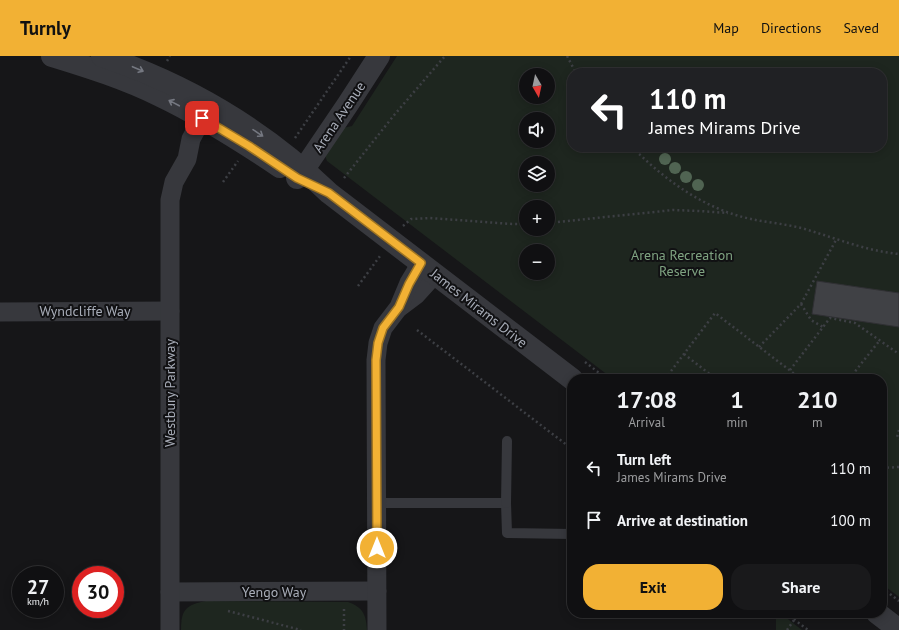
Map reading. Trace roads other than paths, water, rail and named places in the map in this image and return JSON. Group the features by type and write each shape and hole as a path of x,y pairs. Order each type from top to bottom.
{"street":[{"name":"James Mirams Drive","path":"52,56 115,77 213,115"},
{"name":"James Mirams Drive","path":"102,56 132,66 173,83 213,115 300,173 336,186 428,268 567,375"},
{"name":"Arena Avenue","path":"300,173 379,56"},
{"name":"Westbury Parkway","path":"170,630 170,200 174,182 187,159 201,145 213,115"},
{"path":"377,630 378,343 383,328 399,307 409,284 428,268"},
{"name":"Wyndcliffe Way","path":"0,312 170,311"},
{"name":"Yengo Way","path":"170,592 377,591"},
{"path":"883,618 899,630"}],"lane":[{"path":"507,441 507,532 567,534"},
{"path":"377,503 506,503"}],"park label":[{"name":"Arena Recreation Reserve","path":"682,264"}]}
